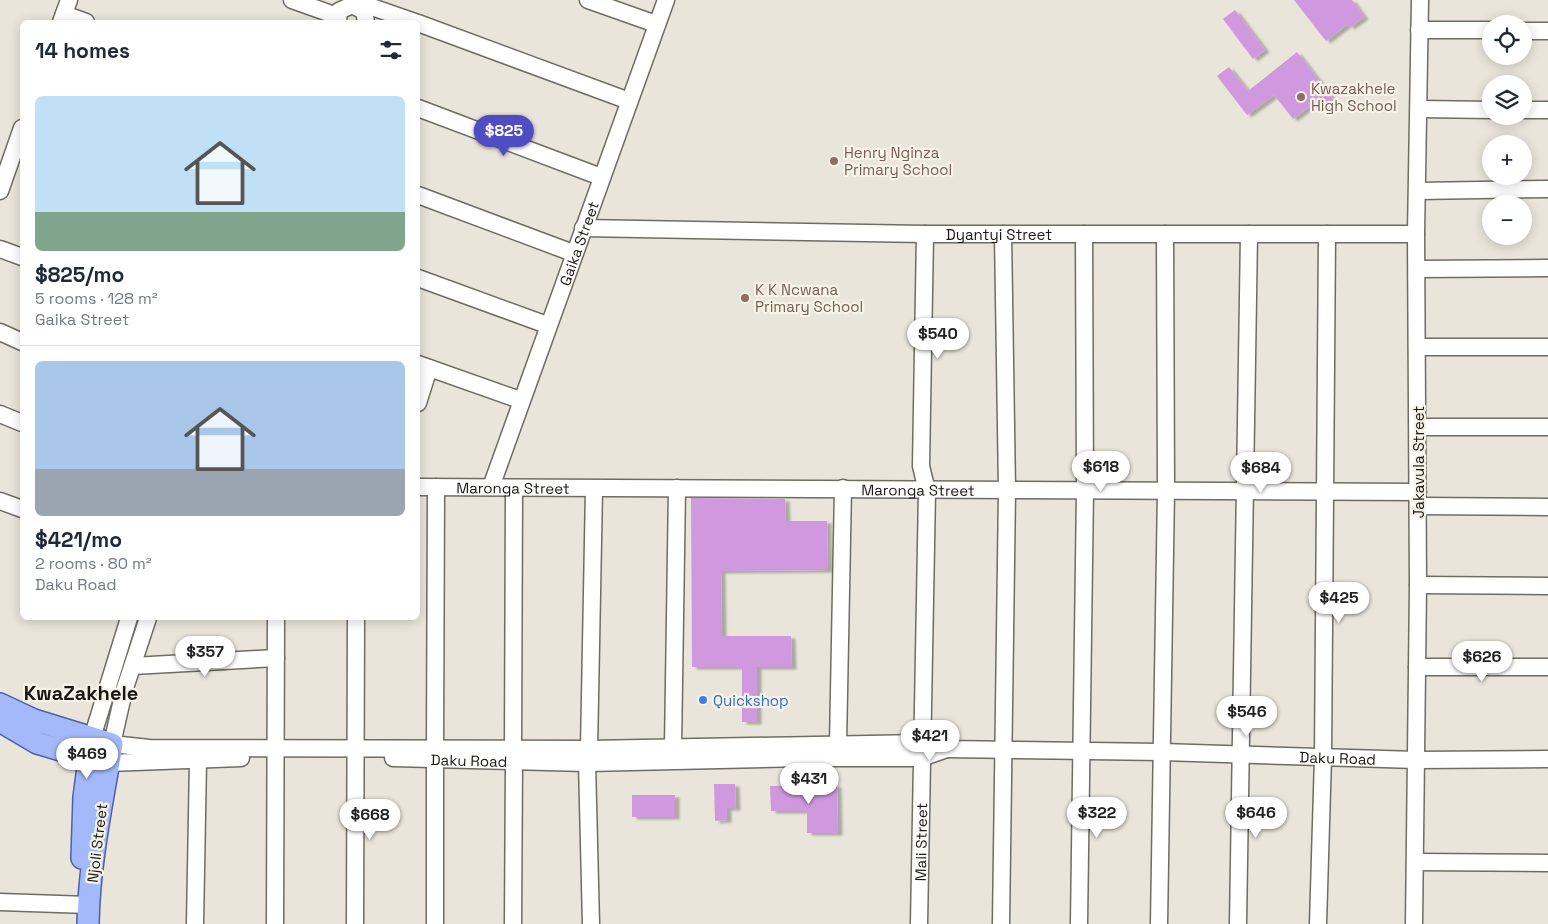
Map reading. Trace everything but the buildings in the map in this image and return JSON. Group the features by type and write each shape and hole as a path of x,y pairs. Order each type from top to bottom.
{"main road":[{"name":"Daku Road","path":"0,704 34,720 92,738 103,756"},
{"name":"Daku Road","path":"0,721 37,742 103,756"},
{"name":"Njoli Street","path":"84,914 84,797 103,756"}],"street":[{"path":"292,0 340,15 356,5 366,11 404,20"},
{"path":"588,0 656,24"},
{"name":"Gaika Street","path":"490,487 666,0"},
{"name":"Jakavula Street","path":"1414,924 1418,585 1418,269 1416,234 1420,110 1420,0"},
{"path":"65,12 82,20"},
{"path":"420,24 629,101"},
{"path":"1420,30 1482,30"},
{"path":"1532,31 1548,31"},
{"path":"420,109 601,177"},
{"path":"1420,110 1482,110"},
{"path":"1532,110 1548,110"},
{"path":"0,191 16,166 20,141"},
{"path":"1418,191 1548,189"},
{"path":"420,197 573,254"},
{"name":"Dyantyi Street","path":"583,228 924,234 1416,234"},
{"name":"Mali Street","path":"919,924 927,491 921,466 924,234"},
{"path":"1001,924 1007,490 1003,234"},
{"path":"1079,924 1083,753 1085,490 1084,234"},
{"path":"1159,924 1166,490 1165,234"},
{"path":"1238,924 1249,234"},
{"path":"1318,924 1322,757 1327,234"},
{"path":"0,249 20,256"},
{"path":"1418,269 1548,268"},
{"path":"420,279 547,325"},
{"path":"0,332 20,341"},
{"path":"1418,347 1548,347"},
{"path":"420,388 423,366 520,400"},
{"path":"0,414 20,422"},
{"path":"1418,427 1548,427"},
{"name":"Maronga Street","path":"420,487 1324,492 1548,507"},
{"path":"435,924 436,487"},
{"path":"513,924 514,488"},
{"path":"673,747 677,488"},
{"path":"838,744 843,488"},
{"path":"591,924 588,756 594,489"},
{"path":"0,501 20,508"},
{"path":"1418,585 1548,586"},
{"path":"92,738 128,620"},
{"name":"Njoli Street","path":"103,756 147,620"},
{"path":"275,924 276,620"},
{"path":"355,924 354,753 356,620"},
{"path":"133,666 276,658"},
{"path":"1417,666 1548,667"},
{"name":"Daku Road","path":"588,756 673,747 838,744 921,751"},
{"name":"Daku Road","path":"103,756 149,748 276,753 802,758 921,751 1003,750 1083,753 1162,752 1416,760 1548,759"},
{"name":"Daku Road","path":"103,756 198,761 276,753"},
{"path":"195,924 198,761"},
{"path":"1416,862 1548,863"},
{"path":"0,902 84,914"}],"place":[{"name":"Kwazakhele High School","path":"1301,97"},
{"name":"Henry Nginza Primary School","path":"834,161"},
{"name":"K K Ncwana Primary School","path":"745,298"},
{"name":"Quickshop","path":"703,700"}],"district":[{"name":"KwaZakhele","path":"81,693"}]}
